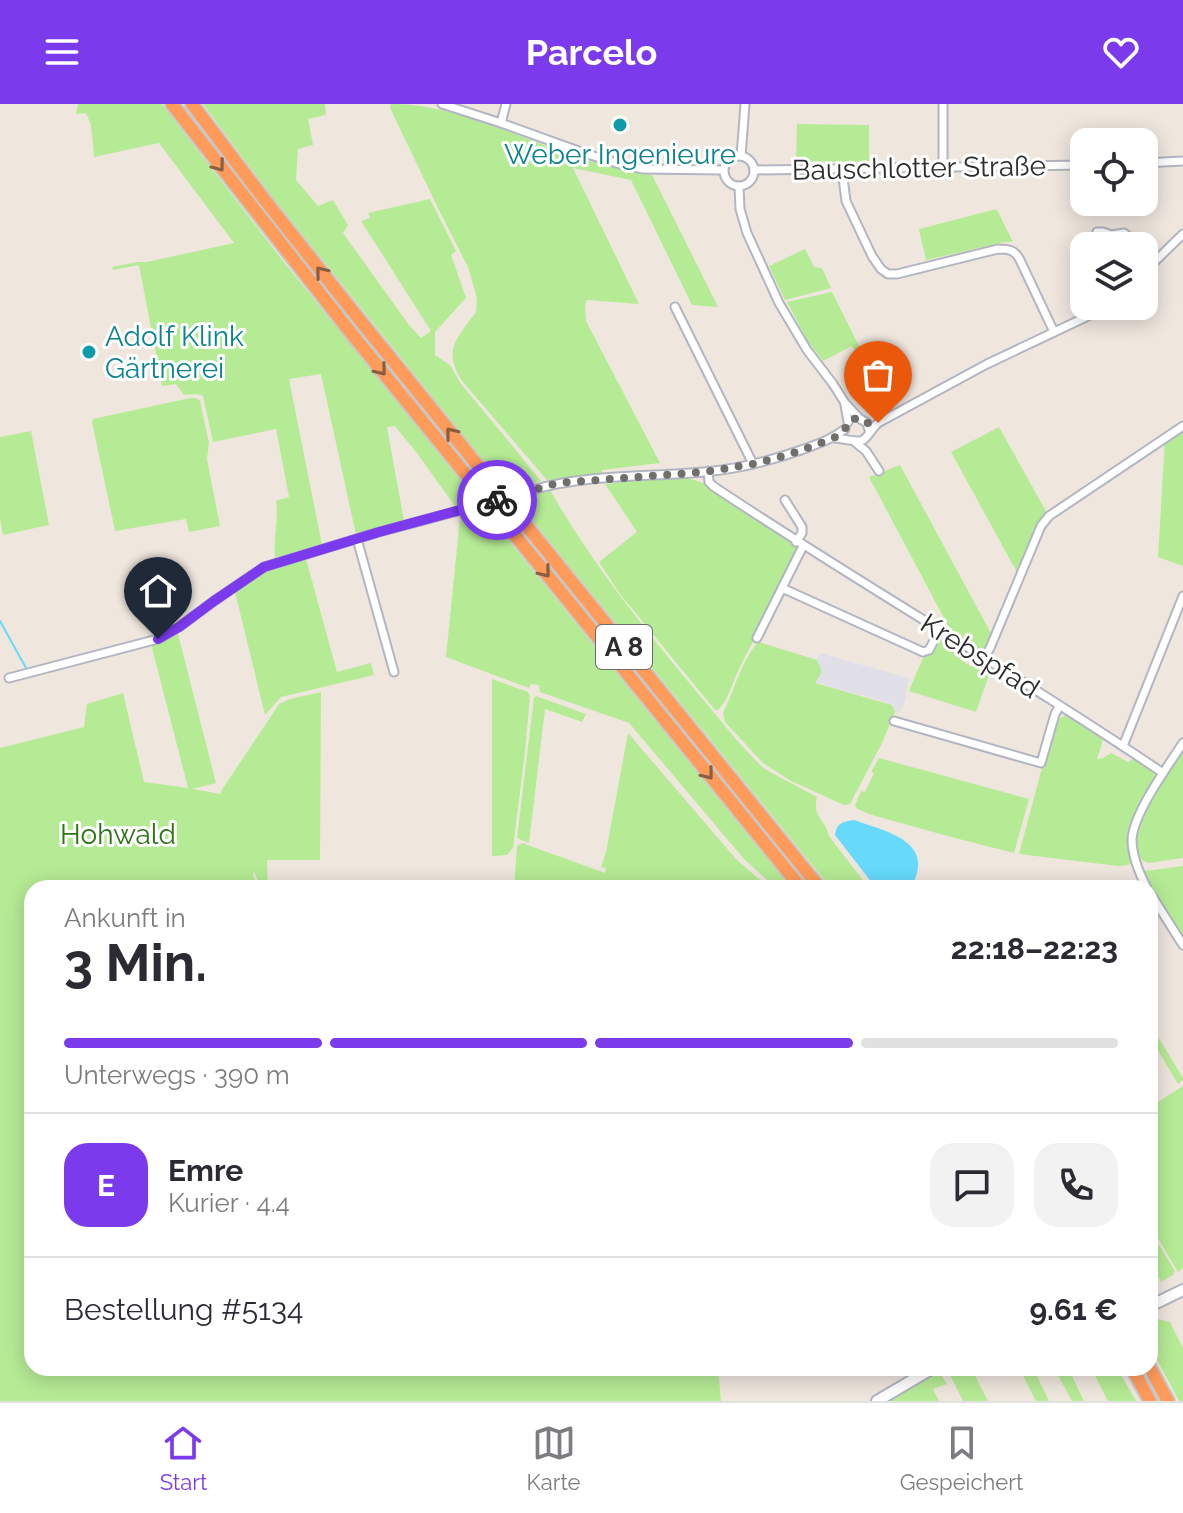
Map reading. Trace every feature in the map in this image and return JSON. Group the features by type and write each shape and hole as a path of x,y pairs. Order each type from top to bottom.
{"highway":[{"name":"A 8","path":"172,104 266,227 795,880"},
{"name":"A 8","path":"192,104 350,308 814,880"},
{"path":"1136,1376 1150,1401"},
{"path":"1154,1376 1168,1401"}],"main road":[{"path":"1158,1302 1183,1290"},
{"path":"877,1401 919,1376"}],"street":[{"path":"442,104 587,154 643,169 723,170"},
{"path":"501,123 506,104"},
{"path":"741,156 745,104"},
{"path":"943,104 943,168"},
{"path":"741,156 751,161 754,170 750,181 739,186 729,182 723,170 729,159 741,156"},
{"path":"1158,162 1183,161"},
{"name":"Bauschlotter Straße","path":"754,170 1070,165"},
{"path":"842,170 846,201 881,269 888,274 897,274 998,249 1011,250 1017,254 1054,332"},
{"path":"739,186 740,209 747,233 779,303 807,350 867,431 866,451"},
{"path":"1097,232 1104,232"},
{"path":"1158,257 1183,234"},
{"path":"675,307 753,464"},
{"path":"9,678 158,639 258,570 357,539 572,481 708,471 788,455 834,438 852,440 987,364 1078,320"},
{"path":"845,403 846,425 852,440 866,451 879,471"},
{"path":"834,438 846,425 859,418"},
{"path":"984,658 1041,526 1049,516 1183,426"},
{"name":"Krebspfad","path":"708,471 709,482 713,486 800,544 1163,773"},
{"path":"757,638 800,544 802,527 785,500"},
{"path":"357,539 394,672"},
{"path":"782,588 923,652 929,650 939,631"},
{"path":"1123,746 1183,596"},
{"path":"894,721 1041,763 1059,707"},
{"path":"1144,880 1134,857 1133,834 1141,812 1183,743"},
{"path":"1158,905 1183,945"}],"shaded area":[{"path":"820,653 909,678 905,701 899,713 895,712 892,704 814,682 822,672 817,660"}],"green space":[{"path":"78,104 162,104 283,261 476,500 455,506 395,426 387,427 404,521 356,535 321,374 289,379 322,545 275,558 276,501 289,497 276,429 213,442 203,396 184,395 176,384 162,386 139,265 113,270 112,267 234,243 159,143 94,157 91,125 86,113 76,114"},
{"path":"203,104 325,104 326,115 308,119 313,145 298,149 296,180 318,206 333,200 348,225 343,233 421,338 431,331 361,221 370,218 368,213 430,199 456,251 451,255 466,298 435,332 435,355 450,365 461,384 541,481 508,491 277,203"},
{"path":"391,104 418,106 470,118 571,155 652,175 718,307 692,305 631,180 573,168 639,304 587,300 586,321 660,463 547,480 463,382 453,362 454,345 476,312 477,298 468,267 390,108"},
{"path":"797,124 869,125 869,162 796,161"},
{"path":"237,177 806,880 803,880 367,343"},
{"path":"997,210 1013,242 926,260 919,229"},
{"path":"805,249 814,267 822,268 831,288 785,300 769,266"},
{"path":"832,292 861,350 856,352 852,346 823,361 807,340 787,302"},
{"path":"190,398 200,401 220,526 189,532 186,519 115,531 93,419"},
{"path":"999,427 1047,513 1040,522 1019,576 951,452"},
{"path":"1183,428 1183,566 1158,557 1165,439"},
{"path":"31,431 49,525 3,535 0,519 0,437"},
{"path":"900,465 993,637 988,647 979,651 954,637 869,477"},
{"path":"684,477 704,483 799,546 779,594 718,710 620,594 599,562 637,532 605,484"},
{"path":"550,490 593,558 640,622 741,745 761,766 817,797 816,809 829,836 863,880 825,880 516,500"},
{"path":"483,509 784,880 767,880 744,859 629,723 540,692 539,685 531,684 529,688 446,657 460,518 457,515"},
{"path":"306,559 337,672 371,663 374,675 281,697 265,715 235,592 267,570"},
{"name":"Hohwald","path":"176,632 178,634 216,783 192,789 221,794 279,704 321,692 320,860 267,860 268,880 258,880 254,872 255,880 24,880 24,1376 719,1376 721,1401 0,1401 0,748 84,727 87,704 123,693 144,782 188,788 151,644"},
{"path":"943,636 966,650 961,660 972,667 977,657 992,666 976,712 909,691 926,652"},
{"path":"759,642 817,660 822,672 815,683 892,705 895,712 882,743 850,804 844,805 791,781 763,763 725,722 723,713 739,675 748,655"},
{"path":"492,679 528,692 530,696 513,848 507,855 492,856"},
{"path":"536,696 586,714 582,722 545,709 529,843 517,838"},
{"path":"1066,715 1103,740 1097,759 1111,753 1128,762 1135,758 1154,772 1153,786 1132,824 1133,862 1128,865 1019,854 1051,734 1058,719"},
{"path":"628,733 736,859 760,880 515,880 517,846 522,843 605,873 606,868 601,867"},
{"path":"1183,748 1183,858 1149,863 1139,856 1136,829"},
{"path":"879,758 1029,799 1014,853 857,809 855,805 861,791 865,792"},
{"path":"1183,866 1183,943 1158,902 1158,880 1146,880 1145,871"},
{"path":"1158,1037 1183,1078 1178,1084 1158,1050"},
{"path":"1183,1086 1183,1268 1178,1272 1158,1238 1158,1102"},
{"path":"1158,1243 1175,1271 1161,1282 1158,1276"},
{"path":"1158,1319 1170,1322 1183,1348 1183,1401 1179,1401 1158,1362"},
{"path":"926,1376 942,1376 947,1384 933,1389 939,1401 882,1401"},
{"path":"950,1376 975,1376 988,1401 963,1401"},
{"path":"1023,1376 1037,1376 1049,1401 1036,1401"},
{"path":"1058,1376 1072,1376 1084,1401 1072,1401"},
{"path":"1095,1376 1122,1376 1136,1401 1108,1401"}],"water":[{"path":"854,820 905,841 918,859 914,880 870,880 835,835 837,828"}],"waterway":[{"path":"0,621 26,668"}],"way so far":[{"path":"497,500 572,481 704,472 753,464 834,438 855,418 878,423"}],"place":[{"name":"Weber Ingenieure","path":"620,125"},
{"name":"Adolf Klink Gärtnerei","path":"89,352"}],"route":[{"path":"158,639 264,567 497,500"}]}
